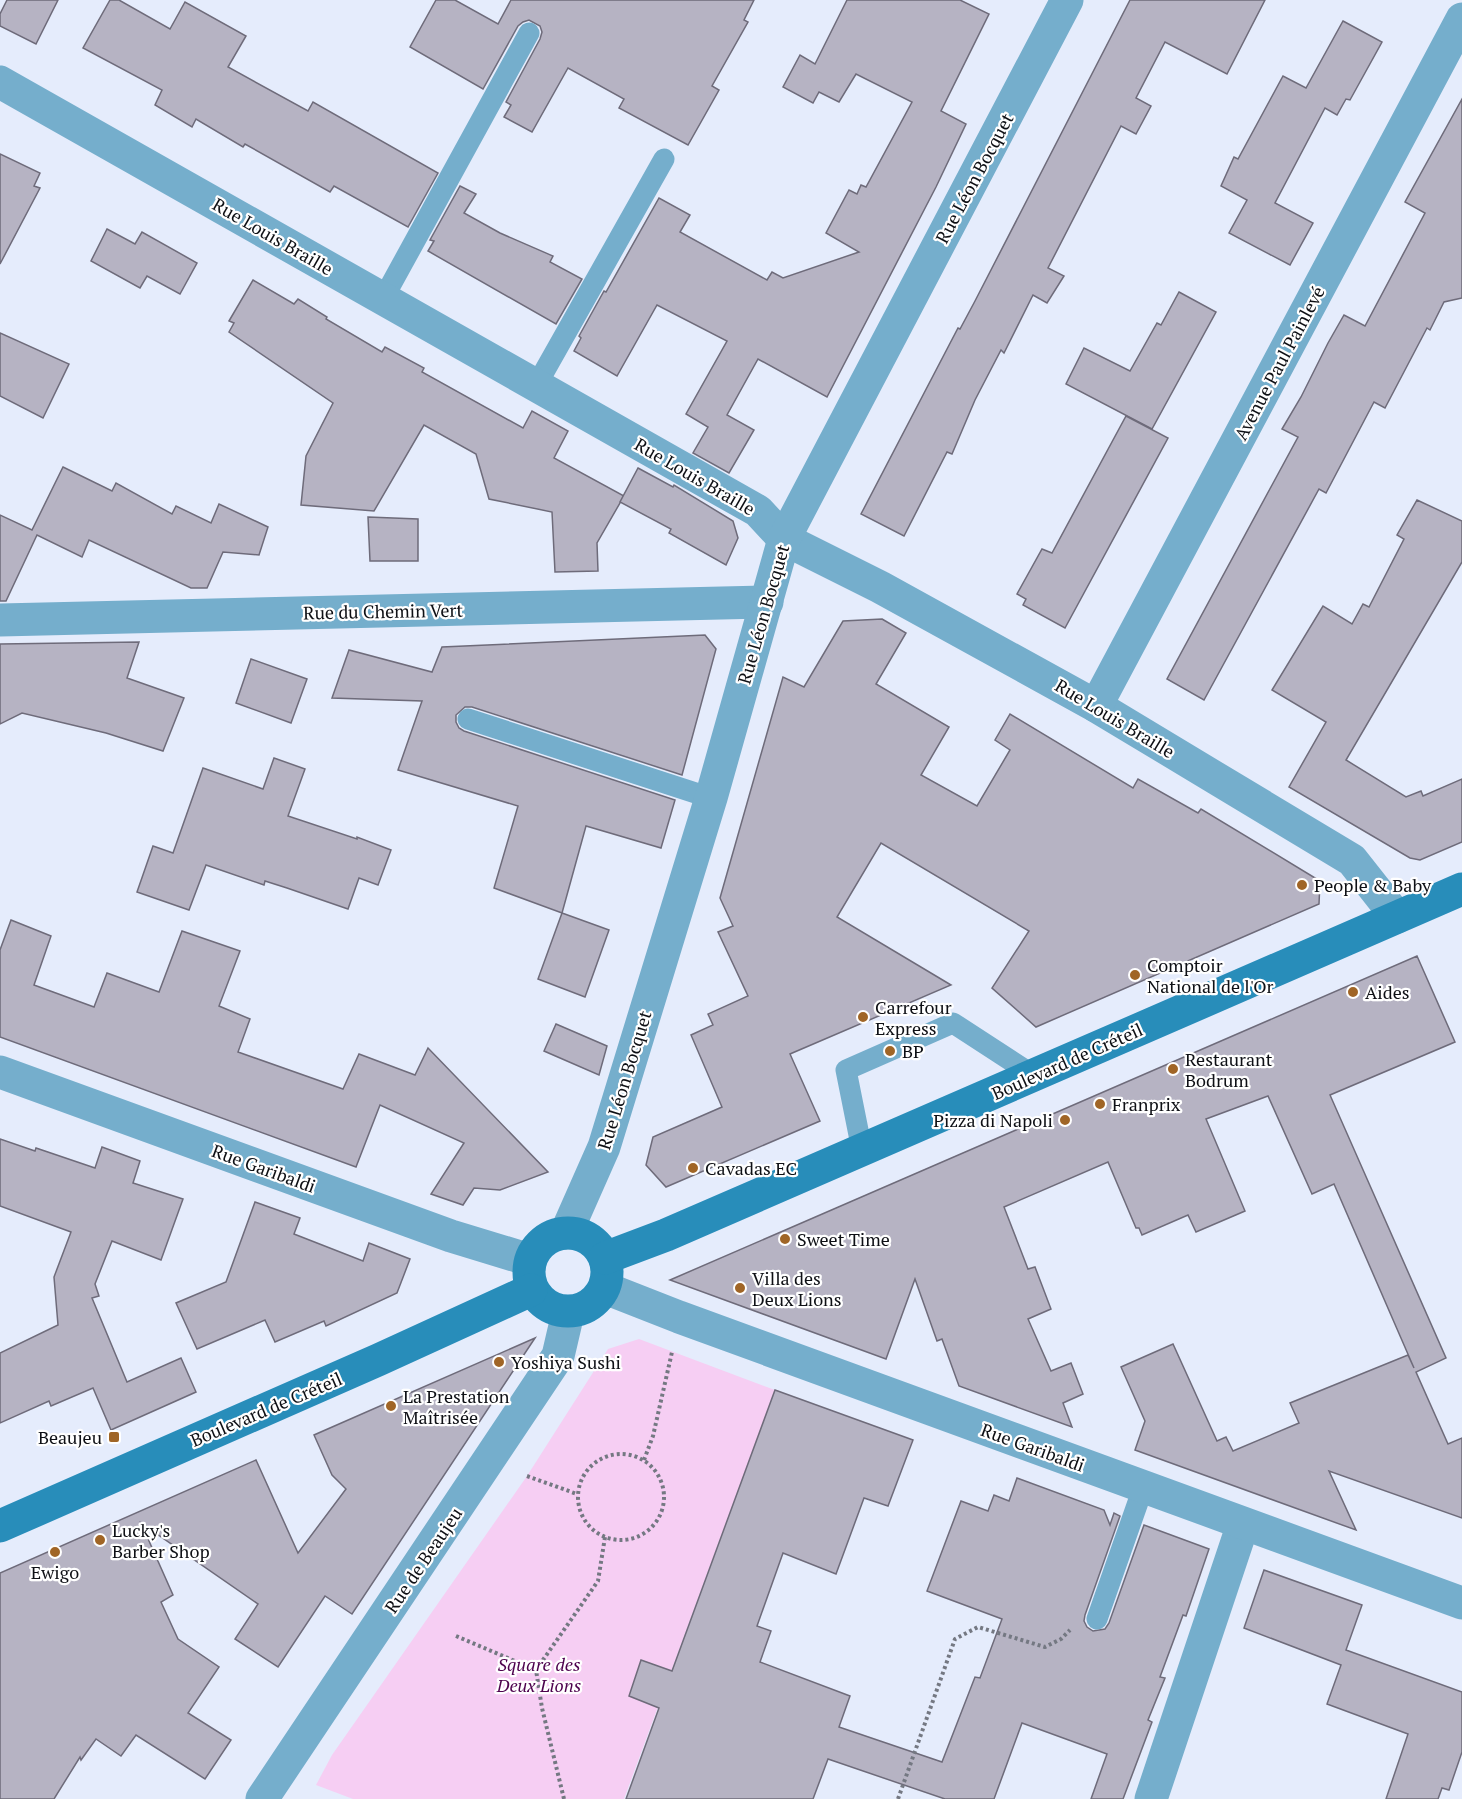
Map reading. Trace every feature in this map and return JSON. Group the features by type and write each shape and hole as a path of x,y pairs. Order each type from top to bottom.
{"main road":[{"name":"Boulevard de Créteil","path":"605,1273 666,1235 1462,889"},
{"path":"566,1233 587,1238 598,1246 605,1273 590,1306 568,1313 546,1306 531,1275 540,1244 556,1234 566,1233"},
{"name":"Boulevard de Créteil","path":"0,1526 378,1360 531,1275"}],"street":[{"name":"Rue Léon Bocquet","path":"566,1233 604,1147 711,798 784,539 1067,0"},
{"name":"Avenue Paul Painlevé","path":"1096,706 1462,20"},
{"name":"Rue Louis Braille","path":"0,82 758,511 784,539 880,587 1096,706 1352,860 1397,917"},
{"name":"Rue du Chemin Vert","path":"0,620 766,602"},
{"name":"Rue Garibaldi","path":"0,1072 451,1236 531,1275"},
{"name":"Rue Garibaldi","path":"605,1273 690,1321 1462,1603"},
{"name":"Rue de Beaujeu","path":"262,1799 558,1356 568,1313"},
{"path":"1151,1799 1243,1524"}],"lane":[{"path":"383,299 530,33"},
{"path":"536,386 663,159"},
{"path":"468,719 711,798"},
{"path":"862,1150 846,1070 953,1023 1033,1075"},
{"path":"1097,1619 1143,1488"}],"path":[{"path":"644,1460 653,1436 672,1352"},
{"path":"615,1454 630,1454 644,1460 655,1470 664,1495 662,1510 656,1522 645,1532 633,1538 619,1540 605,1537 593,1530 584,1520 577,1494 581,1480 589,1467 601,1458 615,1454"},
{"path":"526,1476 577,1494"},
{"path":"564,1799 542,1708 536,1671 597,1581 605,1537"},
{"path":"898,1799 955,1639 978,1627 1045,1647 1060,1639 1076,1624"},
{"path":"456,1636 536,1671"}],"green space":[{"name":"Square des Deux Lions","path":"639,1339 775,1390 624,1799 353,1799 316,1785 332,1755 527,1476 608,1349"}],"building":[{"path":"7,0 58,0 36,44 0,26 0,14"},
{"path":"110,0 119,0 170,29 185,2 246,36 228,67 308,111 313,102 438,173 408,227 334,186 330,192 245,144 243,147 196,119 192,127 155,105 162,90 83,48"},
{"path":"436,0 455,0 498,24 511,0 754,0 744,20 748,22 712,86 719,90 688,145 619,108 624,99 568,68 532,132 504,117 511,105 506,102 540,39 542,32 540,26 529,20 518,26 483,89 410,47"},
{"path":"847,0 960,0 989,14 941,111 966,124 936,187 827,397 758,359 727,415 754,430 729,473 693,453 708,427 686,414 727,341 657,305 617,376 574,351 581,338 579,336 604,291 606,292 659,198 690,215 680,232 767,280 772,272 783,278 859,252 826,233 849,190 857,194 861,185 866,187 912,102 856,74 839,102 819,92 813,103 783,87 800,55 815,64"},
{"path":"1130,0 1265,0 1227,74 1165,42 1136,98 1151,106 1136,134 1121,126 1048,268 1064,276 1047,303 1033,295 1004,353 1001,350 975,400 952,454 947,452 904,536 861,514 958,328 960,329 975,301"},
{"path":"1343,21 1382,42 1350,100 1346,99 1337,115 1325,108 1275,203 1313,223 1290,265 1229,233 1247,200 1221,186 1234,157 1238,159 1283,76 1306,88"},
{"path":"1462,99 1462,298 1444,302 1430,330 1427,328 1385,408 1374,402 1326,493 1319,489 1204,700 1167,679 1298,437 1282,429 1328,343 1344,315 1365,326 1425,213 1405,202"},
{"path":"0,154 40,173 34,186 40,188 0,264"},
{"path":"460,186 476,194 464,213 500,233 553,256 550,262 582,279 556,324 428,251 434,241 430,240"},
{"path":"107,229 135,244 142,232 197,263 180,294 147,276 140,288 91,261"},
{"path":"253,280 294,304 298,299 327,317 326,319 382,352 385,347 424,368 422,372 523,428 532,411 568,431 554,458 624,496 597,543 598,571 555,572 552,512 489,499 476,454 424,425 374,511 301,505 306,456 333,403 229,332 234,323 229,321"},
{"path":"1179,292 1216,312 1152,429 1066,384 1084,348 1130,371 1157,323 1161,325"},
{"path":"0,333 69,364 43,418 0,396"},
{"path":"1126,416 1168,438 1065,628 1023,605 1026,599 1017,594 1042,549 1052,553"},
{"path":"63,467 112,491 116,483 172,514 176,506 211,523 219,504 268,527 259,555 223,552 207,588 191,588 89,540 82,557 37,535 6,601 0,601 0,515 32,530"},
{"path":"638,468 673,487 674,485 733,521 738,538 726,565 669,533 671,529 620,502"},
{"path":"1417,500 1462,521 1462,562 1346,760 1406,797 1421,791 1423,796 1462,779 1462,842 1420,860 1410,858 1289,787 1326,722 1272,690 1323,606 1352,624 1363,604 1369,607 1404,539 1397,535"},
{"path":"368,517 418,519 418,561 370,561"},
{"path":"882,619 906,633 876,684 949,727 921,775 977,806 1010,750 995,740 1010,714 1133,788 1138,779 1198,813 1201,809 1320,881 1319,904 1036,1027 992,988 1029,931 881,843 837,917 951,985 790,1054 820,1121 666,1187 646,1165 653,1137 722,1107 691,1035 713,1025 708,1014 748,996 718,932 733,926 720,898 783,677 804,687 843,621"},
{"path":"705,635 716,649 682,775 472,707 465,707 456,715 459,728 464,731 675,800 661,848 586,826 562,913 494,888 518,806 398,770 422,701 332,698 349,650 432,672 442,647"},
{"path":"139,642 127,678 184,698 163,751 106,733 22,713 0,724 0,644"},
{"path":"251,659 307,679 291,723 236,703"},
{"path":"274,758 305,769 288,816 391,850 378,885 359,878 348,909 265,881 264,885 206,865 189,910 137,892 153,846 173,853 203,768 263,789"},
{"path":"562,913 609,930 585,997 538,979"},
{"path":"11,920 51,936 34,985 94,1007 107,973 159,992 182,931 240,951 219,1006 250,1019 238,1052 343,1089 359,1054 415,1075 428,1048 548,1172 500,1190 474,1188 463,1205 431,1194 464,1143 380,1105 356,1167 0,1037 0,950"},
{"path":"1417,956 1455,1042 1330,1095 1446,1358 1416,1372 1448,1444 1462,1438 1462,1518 1329,1471 1356,1530 1135,1450 1145,1421 1121,1367 1173,1344 1217,1441 1226,1437 1233,1451 1299,1423 1290,1403 1408,1355 1414,1368 1334,1184 1312,1194 1268,1096 1206,1119 1245,1211 1196,1232 1188,1215 1142,1235 1139,1228 1136,1228 1108,1162 1004,1207 1028,1269 1035,1267 1051,1309 1028,1319 1051,1371 1071,1363 1083,1394 1063,1403 1072,1427 959,1386 942,1339 937,1341 915,1279 886,1359 670,1280"},
{"path":"556,1024 607,1046 599,1075 544,1051"},
{"path":"0,1139 35,1151 36,1148 95,1168 102,1147 140,1161 133,1183 183,1199 161,1260 112,1241 95,1284 99,1296 92,1298 127,1382 181,1358 196,1392 111,1430 93,1388 51,1406 49,1401 0,1423 0,1353 58,1325 54,1277 71,1232 0,1206"},
{"path":"255,1202 300,1218 294,1234 363,1261 369,1243 410,1259 397,1293 326,1326 324,1321 275,1342 265,1320 197,1349 176,1303 226,1282"},
{"path":"535,1338 352,1614 325,1596 278,1667 235,1639 258,1604 141,1523 173,1595 161,1602 178,1639 219,1667 188,1713 231,1740 205,1779 136,1735 121,1756 96,1739 81,1760 80,1757 54,1799 0,1799 0,1573 256,1460 298,1553 346,1489 332,1475 314,1435"},
{"path":"775,1390 913,1440 888,1506 864,1498 836,1574 783,1553 757,1626 771,1631 760,1662 850,1696 839,1727 942,1762 975,1677 980,1678 1002,1619 927,1591 961,1501 988,1511 994,1495 1009,1501 1017,1478 1104,1510 1110,1525 1114,1513 1120,1516 1085,1615 1084,1621 1087,1627 1093,1631 1105,1629 1109,1623 1144,1525 1209,1549 1186,1616 1183,1615 1160,1677 1165,1678 1148,1720 1152,1722 1123,1799 1091,1799 1107,1754 1022,1723 994,1799 945,1799 828,1759 813,1799 626,1799 659,1708 629,1696 641,1660 672,1671"},
{"path":"1264,1570 1362,1605 1346,1650 1462,1692 1462,1752 1449,1790 1442,1788 1438,1799 1386,1799 1408,1734 1327,1704 1341,1665 1244,1628"}],"place":[{"name":"People & Baby","path":"1302,885"},
{"name":"Comptoir National de l'Or","path":"1135,975"},
{"name":"Aides","path":"1353,992"},
{"name":"Carrefour Express","path":"863,1017"},
{"name":"BP","path":"890,1051"},
{"name":"Restaurant Bodrum","path":"1173,1069"},
{"name":"Franprix","path":"1100,1104"},
{"name":"Pizza di Napoli","path":"1065,1120"},
{"name":"Cavadas EC","path":"693,1168"},
{"name":"Sweet Time","path":"785,1239"},
{"name":"Villa des Deux Lions","path":"740,1288"},
{"name":"Yoshiya Sushi","path":"499,1362"},
{"name":"La Prestation Maîtrisée","path":"391,1406"},
{"name":"Beaujeu","path":"114,1437"},
{"name":"Lucky's Barber Shop","path":"100,1540"},
{"name":"Ewigo","path":"55,1552"}]}
